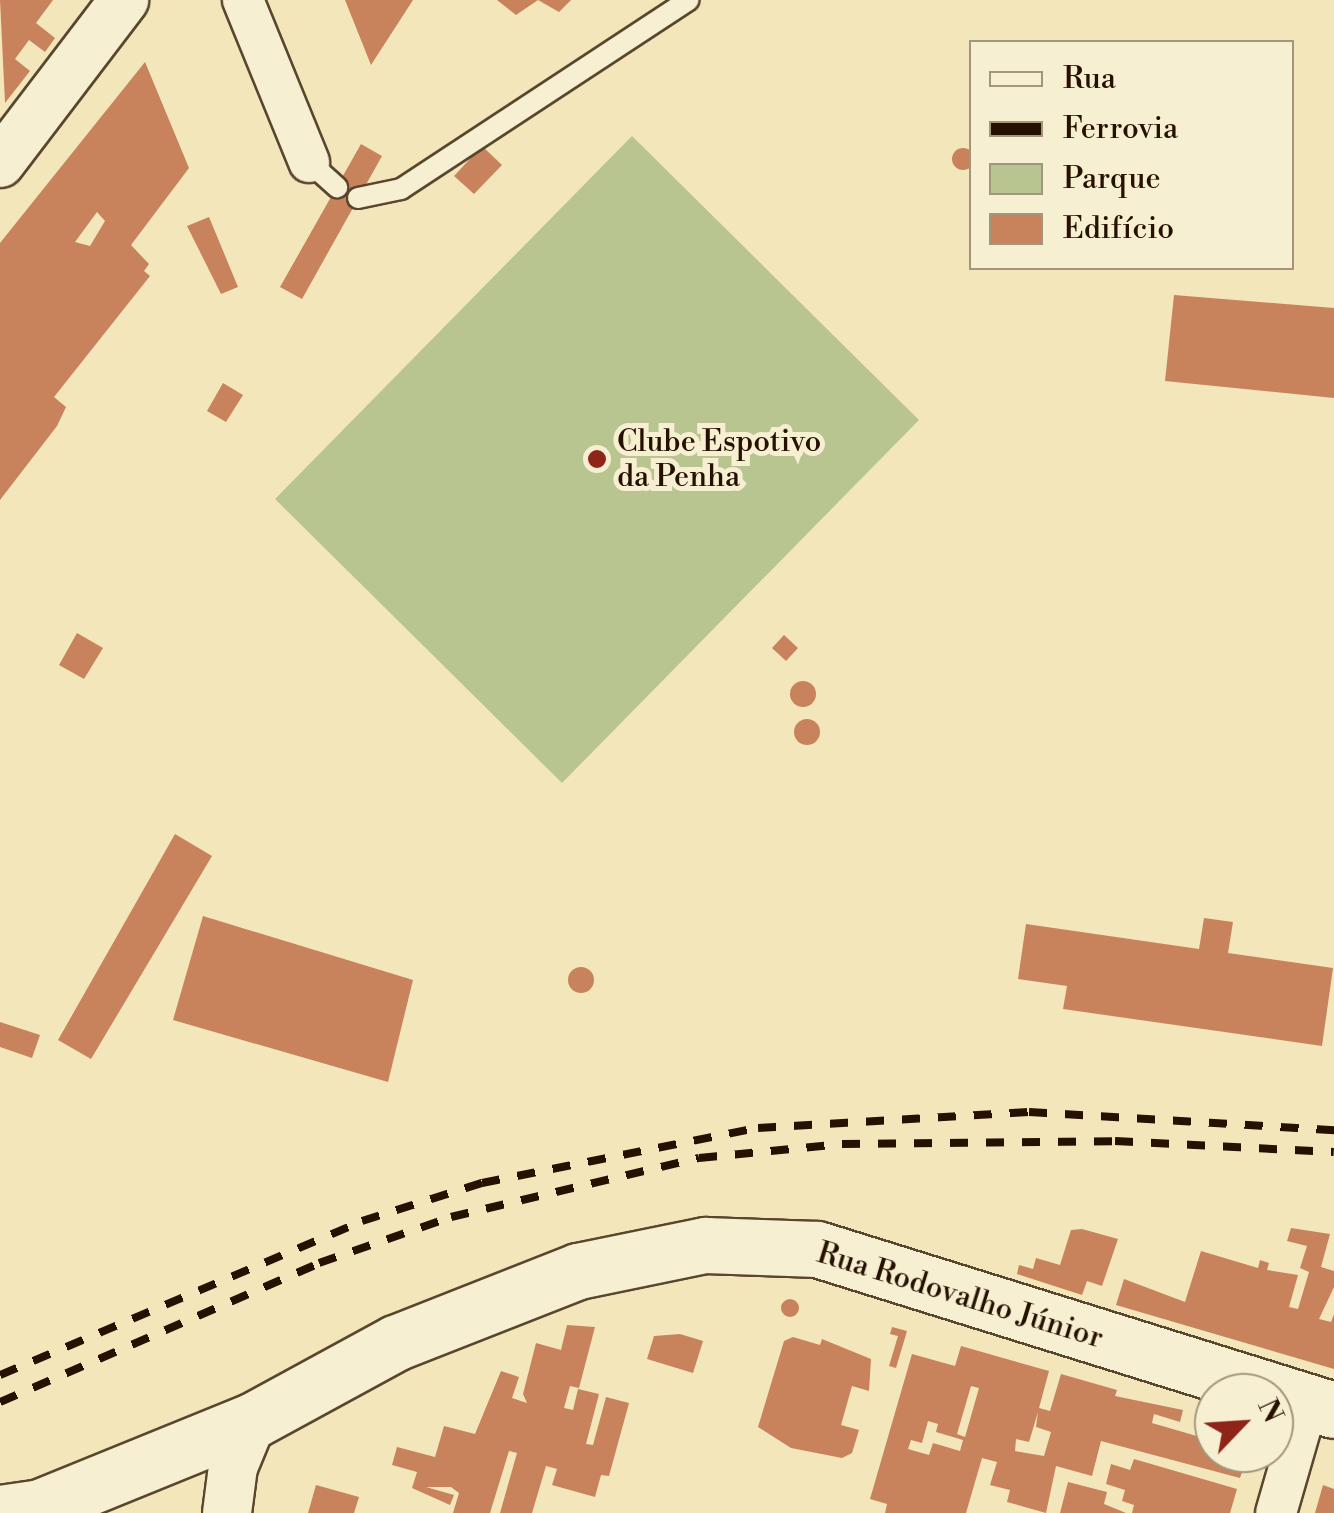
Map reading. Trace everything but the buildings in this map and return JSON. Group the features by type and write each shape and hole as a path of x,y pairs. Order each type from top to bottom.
{"main road":[{"name":"Rua Rodovalho Júnior","path":"0,1512 40,1507 87,1490 252,1421 395,1343 560,1278 705,1245 817,1249 1321,1406"},
{"path":"87,1490 138,1513"}],"street":[{"path":"0,163 124,0"},
{"path":"243,0 323,174"},
{"path":"1276,1513 1321,1406"},
{"path":"227,1513 233,1467 252,1421"}],"lane":[{"path":"358,198 400,189 689,0"}],"green space":[{"name":"Clube Espotivo da Penha","path":"632,136 919,420 562,783 275,499"}],"railway":[{"path":"0,1375 362,1221 482,1183 758,1128 1029,1112 1334,1130"},
{"path":"0,1402 319,1263 451,1217 699,1158 842,1144 1115,1141 1334,1152"}],"place":[{"name":"Clube Espotivo da Penha","path":"597,459"}]}
